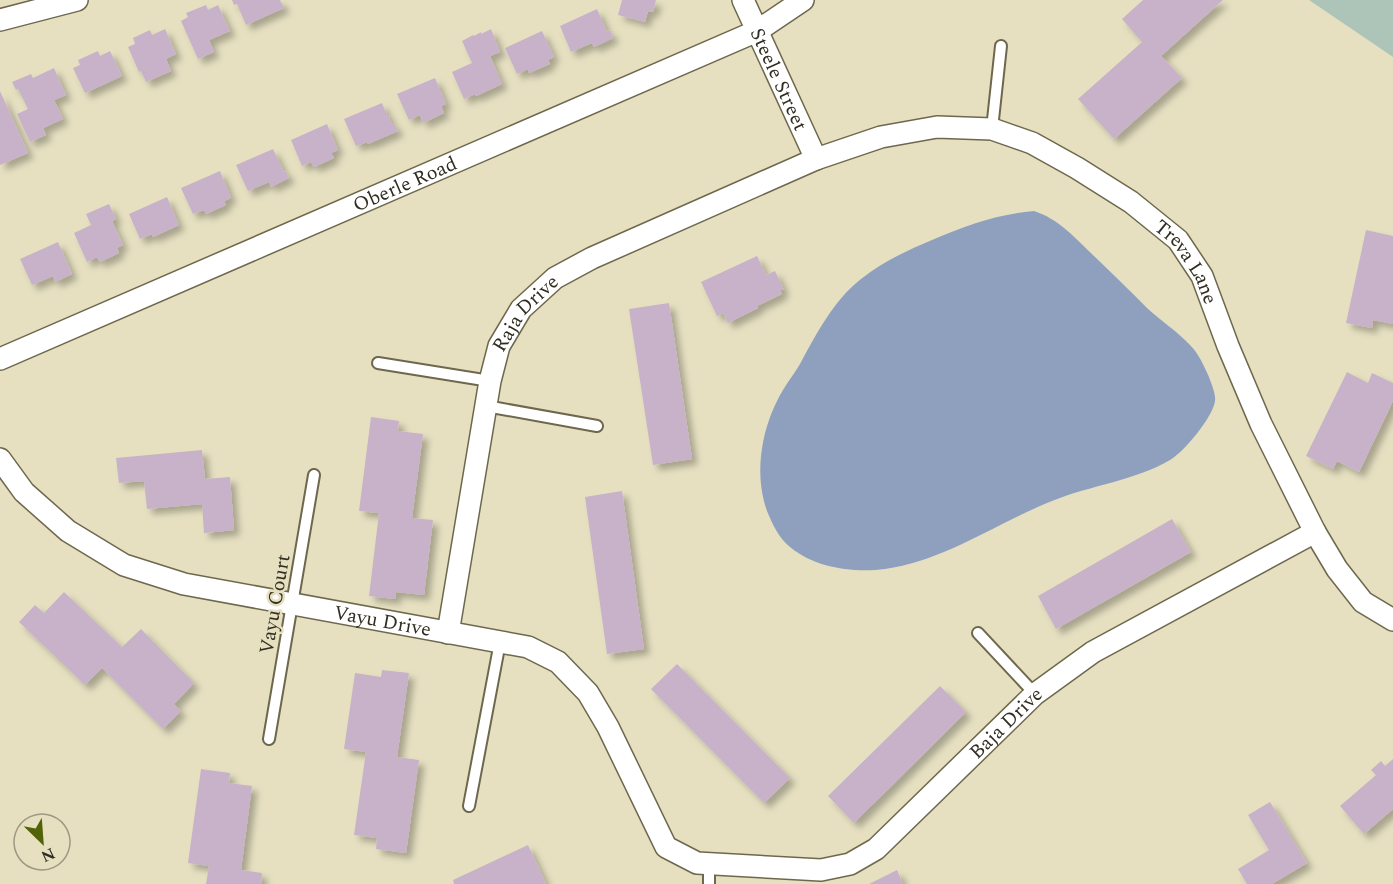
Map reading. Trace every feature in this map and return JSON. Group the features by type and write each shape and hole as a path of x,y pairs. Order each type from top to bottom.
{"street":[{"path":"0,20 77,0"},
{"name":"Steele Street","path":"743,0 816,159"},
{"name":"Oberle Road","path":"0,359 758,31 803,0"},
{"name":"Treva Lane","path":"816,159 881,137 937,127 992,129 1032,142 1131,202 1178,240 1203,276 1228,346 1261,424 1315,532 1336,569 1363,602 1393,620"},
{"name":"Raja Drive","path":"448,633 490,381 499,346 521,309 555,278 592,258 816,159"},
{"name":"Vayu Drive","path":"0,459 24,492 68,531 124,565 184,584 528,648 558,662 588,693 608,727 666,847 705,870"},
{"name":"Baja Drive","path":"705,870 821,870 850,864 876,849 1035,694 1093,652 1315,532"}],"lane":[{"path":"992,129 1001,46"},
{"path":"378,363 490,381"},
{"path":"486,406 597,426"},
{"name":"Vayu Court","path":"269,739 314,475"},
{"path":"978,633 1035,694"},
{"path":"469,806 500,642"}],"green space":[{"path":"1309,0 1393,0 1393,57"}],"water":[{"path":"1034,211 1043,214 1066,230 1147,308 1180,335 1199,356 1215,395 1213,408 1204,425 1176,456 1156,467 1052,501 949,550 907,565 873,570 835,567 811,560 790,547 782,539 767,511 761,481 762,449 765,433 776,404 826,318 851,288 869,273 895,257 970,225"}],"building":[{"path":"232,0 280,0 284,8 246,25 237,4 234,5"},
{"path":"622,0 656,0 653,12 648,11 645,22 618,15"},
{"path":"1143,0 1223,0 1161,56 1182,78 1114,139 1078,99 1142,42 1122,19"},
{"path":"206,5 208,10 218,5 230,31 209,40 214,52 198,59 181,21 188,17 186,13"},
{"path":"597,9 607,32 610,30 613,38 594,47 592,43 571,52 560,26"},
{"path":"165,29 176,54 166,59 171,71 146,82 128,47 135,44 133,38 150,30 152,35"},
{"path":"491,29 500,52 490,56 502,84 464,99 452,72 472,63 462,41"},
{"path":"542,31 554,57 548,60 550,64 529,73 528,69 517,74 505,48"},
{"path":"98,51 100,56 110,51 122,76 85,93 73,68 80,65 78,60"},
{"path":"54,68 66,95 54,100 63,119 43,128 46,135 30,142 17,114 28,109 12,82 31,74 33,78"},
{"path":"435,78 446,104 441,106 444,113 423,123 420,115 409,120 397,94"},
{"path":"0,91 28,153 0,165"},
{"path":"382,103 392,125 394,123 398,131 368,144 367,142 356,146 344,119"},
{"path":"327,124 338,150 331,153 334,158 314,167 311,162 302,166 291,140"},
{"path":"273,149 289,178 271,187 269,182 248,191 236,165"},
{"path":"220,171 231,198 224,201 226,205 206,214 204,210 193,214 181,188"},
{"path":"167,197 179,225 153,237 152,234 140,239 129,214"},
{"path":"109,204 116,219 112,221 123,245 117,248 119,253 100,262 97,257 87,262 74,233 91,225 86,214"},
{"path":"1366,230 1393,236 1393,324 1373,320 1372,328 1346,323"},
{"path":"58,242 72,274 55,282 53,276 32,285 20,259"},
{"path":"757,256 766,275 775,271 784,290 780,290 782,294 728,323 723,313 717,316 701,282"},
{"path":"669,303 692,459 653,465 629,309"},
{"path":"1347,372 1368,383 1372,373 1393,383 1393,401 1359,472 1337,461 1333,469 1306,456"},
{"path":"371,417 399,421 398,431 423,434 412,518 433,520 424,595 396,592 395,599 369,596 379,513 359,511"},
{"path":"202,450 205,479 230,477 234,530 204,533 202,504 147,509 144,481 119,483 116,458"},
{"path":"622,491 644,649 607,654 585,497"},
{"path":"1172,519 1191,552 1056,629 1038,596"},
{"path":"64,592 122,647 141,629 194,683 174,704 181,711 163,729 102,668 85,685 19,622 35,605 44,613"},
{"path":"677,664 790,778 764,803 651,689"},
{"path":"382,670 409,673 397,757 419,760 406,853 376,849 377,838 354,835 366,752 344,749 355,673 381,677"},
{"path":"940,686 966,712 854,823 828,796"},
{"path":"1393,759 1393,809 1364,834 1340,806 1376,775 1371,770 1381,761 1385,766"},
{"path":"201,769 230,773 229,783 252,786 241,870 262,873 261,884 206,884 209,866 188,863"},
{"path":"1270,802 1307,863 1272,884 1247,884 1238,869 1269,850 1248,815"},
{"path":"528,845 546,884 454,884 453,880"},
{"path":"897,870 903,884 869,884"}]}
